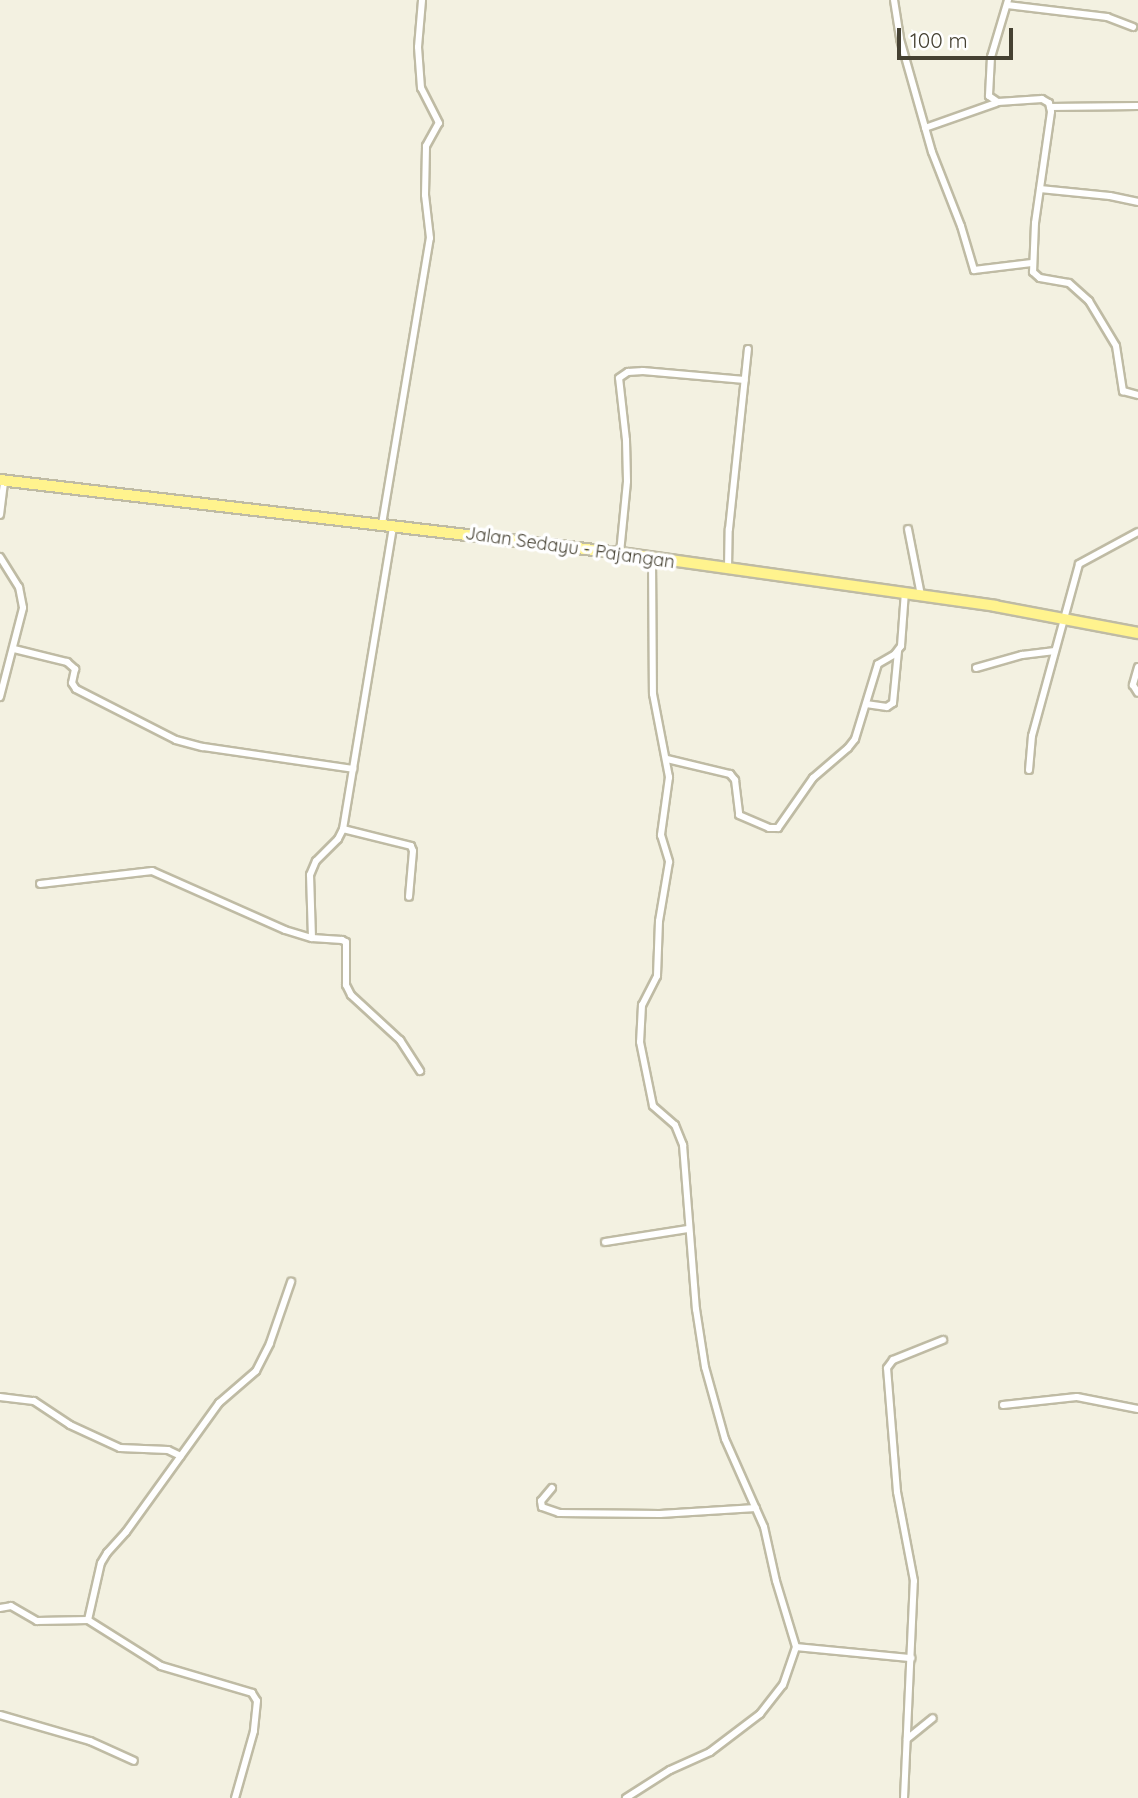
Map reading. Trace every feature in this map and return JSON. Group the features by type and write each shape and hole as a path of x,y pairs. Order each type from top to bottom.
{"main road":[{"name":"Jalan Sedayu - Pajangan","path":"2,480 620,553 921,594 1065,617 1138,633"}],"street":[{"path":"312,938 312,869 338,839 343,829 430,238 425,195 426,146 439,123 421,88 418,47 422,0"},
{"path":"894,0 900,39 925,128 974,270 1032,263"},
{"path":"998,102 991,99 988,93 990,65 1008,2 1107,17 1133,27"},
{"path":"925,128 998,102 1038,98 1046,101 1050,107 1032,263 1037,277 1069,283 1089,301 1116,346 1123,391 1138,395"},
{"path":"1050,107 1138,106"},
{"path":"1040,189 1110,196 1138,202"},
{"path":"728,568 730,519 748,349"},
{"path":"620,553 626,440 619,378 628,372 643,371 745,380"},
{"path":"0,515 2,480"},
{"path":"908,529 921,594"},
{"path":"1029,770 1032,736 1079,564 1138,532"},
{"path":"0,557 22,596 14,649 0,697"},
{"path":"626,1798 670,1770 710,1752 760,1714 783,1685 796,1647 776,1581 764,1527 725,1439 705,1367 688,1229 683,1144 675,1125 653,1106 640,1042 642,1005 657,976 659,921 669,862 661,835 668,798 667,759 653,694 652,559"},
{"path":"0,577 5,568"},
{"path":"866,704 887,707 893,703 905,592"},
{"path":"14,649 67,662 75,670 72,683 76,689 176,740 203,747 353,769"},
{"path":"667,759 730,774 735,780 739,815 776,829 813,778 852,744 878,664 898,651"},
{"path":"976,668 1022,655 1055,651"},
{"path":"1138,667 1133,685 1138,693"},
{"path":"343,829 411,846 413,851 409,897"},
{"path":"40,884 152,871 274,925 312,938 346,942 346,985 351,995 400,1040 420,1071"},
{"path":"605,1242 688,1229"},
{"path":"88,1620 101,1563 107,1553 126,1532 219,1403 256,1371 270,1343 291,1282"},
{"path":"904,1798 913,1567 897,1493 887,1368 893,1360 943,1340"},
{"path":"0,1396 39,1403 70,1425 120,1448 168,1450 180,1456"},
{"path":"1003,1405 1077,1397 1138,1409"},
{"path":"552,1488 541,1501 542,1507 559,1513 660,1514 756,1508"},
{"path":"0,1608 11,1606 37,1621 88,1620 160,1666 247,1691 256,1697 254,1731 235,1798"},
{"path":"796,1647 911,1658"},
{"path":"0,1715 90,1741 134,1761"},
{"path":"907,1739 933,1718"}]}
